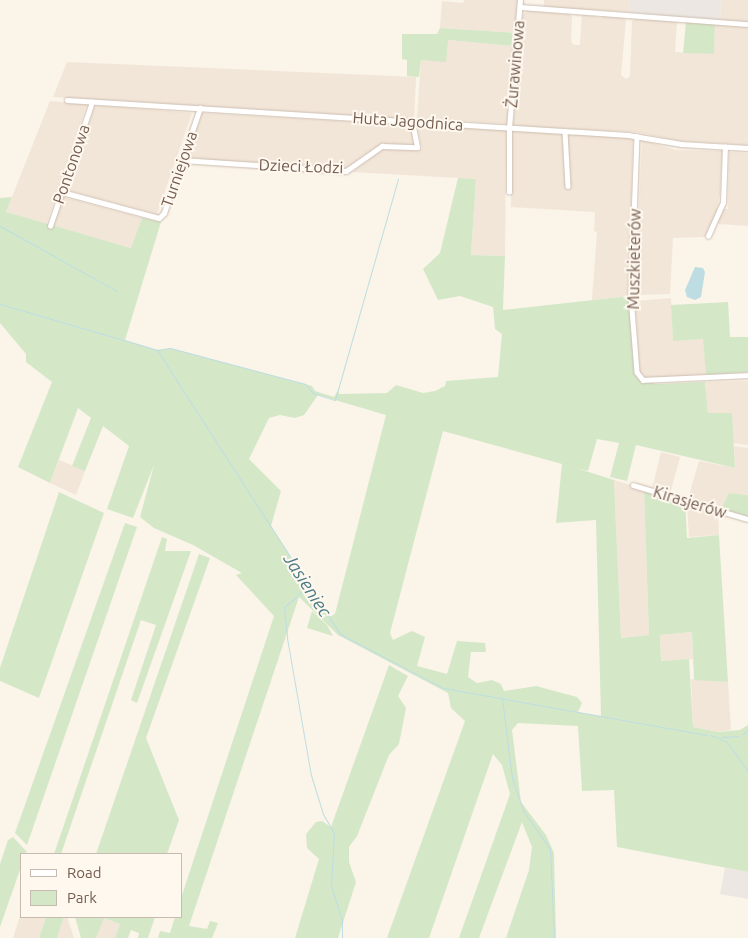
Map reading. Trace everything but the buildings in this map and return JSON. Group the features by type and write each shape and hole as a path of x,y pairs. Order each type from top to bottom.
{"street":[{"name":"Żurawinowa","path":"509,192 509,128 520,0"},
{"path":"520,7 748,24"},
{"name":"Huta Jagodnica","path":"67,100 637,136 681,144 748,148"},
{"name":"Pontonowa","path":"50,226 92,102"},
{"name":"Turniejowa","path":"62,192 159,218 164,213 200,108"},
{"name":"Dzieci Łodzi","path":"182,160 346,171 382,146 417,147 412,122"},
{"path":"565,131 568,186"},
{"name":"Muszkieterów","path":"637,136 631,296 636,362 643,380 748,375"},
{"path":"708,236 723,203 725,147"},
{"name":"Kirasjerów","path":"633,485 748,519"}],"shaded area":[{"path":"464,0 517,0 516,33 440,28 442,1 463,3"},
{"path":"544,0 630,0 629,12 544,7"},
{"path":"630,0 721,0 720,21 629,12"},
{"path":"721,0 748,0 748,22 720,21"},
{"path":"528,11 569,14 572,17 571,42 574,45 580,45 582,14 601,18 602,16 623,17 626,20 621,75 626,79 630,76 632,21 635,19 674,21 677,23 675,52 708,54 714,54 715,23 748,25 748,145 680,141 635,132 513,126 523,14"},
{"path":"448,40 514,46 507,124 417,118 421,60"},
{"path":"67,62 416,77 414,119 53,97"},
{"path":"50,101 87,104 46,225 6,212"},
{"path":"95,105 192,113 157,214 67,190"},
{"path":"202,113 410,125 414,145 381,144 348,168 185,159"},
{"path":"417,125 506,130 505,256 471,255 476,179 352,172 385,147 422,149"},
{"path":"512,131 562,134 566,188 571,188 567,134 633,138 629,296 592,300 597,232 594,231 595,212 511,207"},
{"path":"642,140 676,150 722,151 720,194 714,224 705,237 673,238 670,294 635,295"},
{"path":"729,152 748,153 748,226 718,224 720,209 728,209"},
{"path":"63,197 142,218 132,248 53,227"},
{"path":"671,298 673,340 704,339 706,375 646,378 640,373 635,301"},
{"path":"748,381 748,445 732,443 708,413 705,382"},
{"path":"734,446 748,448 748,495 729,493 721,509 688,499 699,461 735,468"},
{"path":"661,452 680,457 670,494 652,489"},
{"path":"59,460 85,471 76,495 50,483"},
{"path":"614,480 644,489 649,635 621,638"},
{"path":"687,504 718,512 719,535 689,537"},
{"path":"692,632 693,659 661,661 660,635"},
{"path":"691,679 728,682 731,730 718,732 693,727"},
{"path":"725,868 748,872 748,899 720,894"},
{"path":"20,916 20,918 46,918 39,938 13,938"},
{"path":"64,918 67,918 74,938 57,938"},
{"path":"103,918 120,924 115,938 96,938"}],"green space":[{"path":"686,22 715,23 714,54 683,53"},
{"path":"440,28 516,33 514,46 448,40 446,62 421,60 419,77 407,76 407,60 402,59 402,34 437,34"},
{"path":"458,178 476,179 471,255 505,256 503,310 629,296 638,379 656,384 705,382 708,413 732,413 735,468 636,445 627,481 610,477 619,443 597,439 588,471 576,468 614,480 621,638 649,635 644,489 685,501 687,538 719,535 728,682 694,680 692,632 660,635 661,661 689,659 693,727 718,732 740,730 748,725 748,872 617,847 614,790 582,791 578,726 518,723 512,730 521,802 546,835 554,853 556,938 506,938 529,870 532,847 522,822 479,938 459,938 510,794 502,765 493,754 429,938 387,938 465,721 451,708 448,693 338,635 299,597 189,926 207,929 210,921 218,923 212,938 158,938 160,931 170,933 175,918 182,918 182,895 274,616 236,575 242,573 193,545 154,528 140,517 154,465 133,518 107,509 129,446 103,426 85,471 72,466 91,418 78,408 50,483 18,467 52,382 26,362 26,354 0,323 0,198 12,197 6,212 131,248 142,218 161,222 125,340 157,350 170,348 312,386 315,391 334,397 338,390 339,394 387,393 396,385 423,393 435,391 445,386 446,381 498,377 502,334 495,329 493,307 460,296 438,300 423,269 440,253","holes":["318,395 386,415 335,614 329,617 271,526 281,491 249,459 269,418 280,415 295,418 304,415","443,431 562,464 556,523 596,520 601,716 578,712 582,703 577,697 536,686 504,691 501,684 492,680 477,683 468,677 471,652 486,652 485,643 457,641 447,674 417,666 425,637 412,631 393,640 390,633"]},
{"path":"728,302 730,337 748,337 748,372 706,375 703,339 673,341 671,305"},
{"path":"59,492 104,513 39,698 0,681 0,668"},
{"path":"729,493 748,495 748,517 721,509"},
{"path":"125,523 137,527 27,845 15,833"},
{"path":"162,537 167,539 165,551 191,551 137,703 131,700 156,625 141,620 61,853 54,853"},
{"path":"199,554 210,558 146,738 179,820 167,853 96,853"},
{"path":"312,611 327,625 333,636 307,628"},
{"path":"389,665 408,676 398,696 406,708 399,744 389,755 357,836 349,847 349,862 356,882 338,938 295,938 319,859 307,848 306,834 316,822 322,821 331,827"},
{"path":"13,837 27,852 20,853 20,870 0,927 0,864 8,840"},
{"path":"46,918 64,918 57,938 39,938"},
{"path":"75,918 104,918 96,938 81,938"},
{"path":"104,918 155,918 148,938 138,938 139,933 131,930 128,938 115,938 120,924"}],"water":[{"path":"695,267 703,268 705,272 701,297 695,300 687,297 685,290"}],"waterway":[{"path":"158,350 170,348 305,384 313,393 335,400 398,179"},
{"path":"0,226 117,291"},
{"name":"Jasieniec","path":"0,304 157,350 340,634 443,688 707,735"},
{"path":"298,595 307,584"},
{"path":"296,597 284,607 287,638 311,775 323,814 334,833 331,885 342,922 342,938"},
{"path":"502,698 512,778 524,812 550,849 554,938"},
{"path":"743,734 748,730"},
{"name":"Jasieniec","path":"710,735 726,741 748,771"},
{"path":"722,737 738,736"}]}
